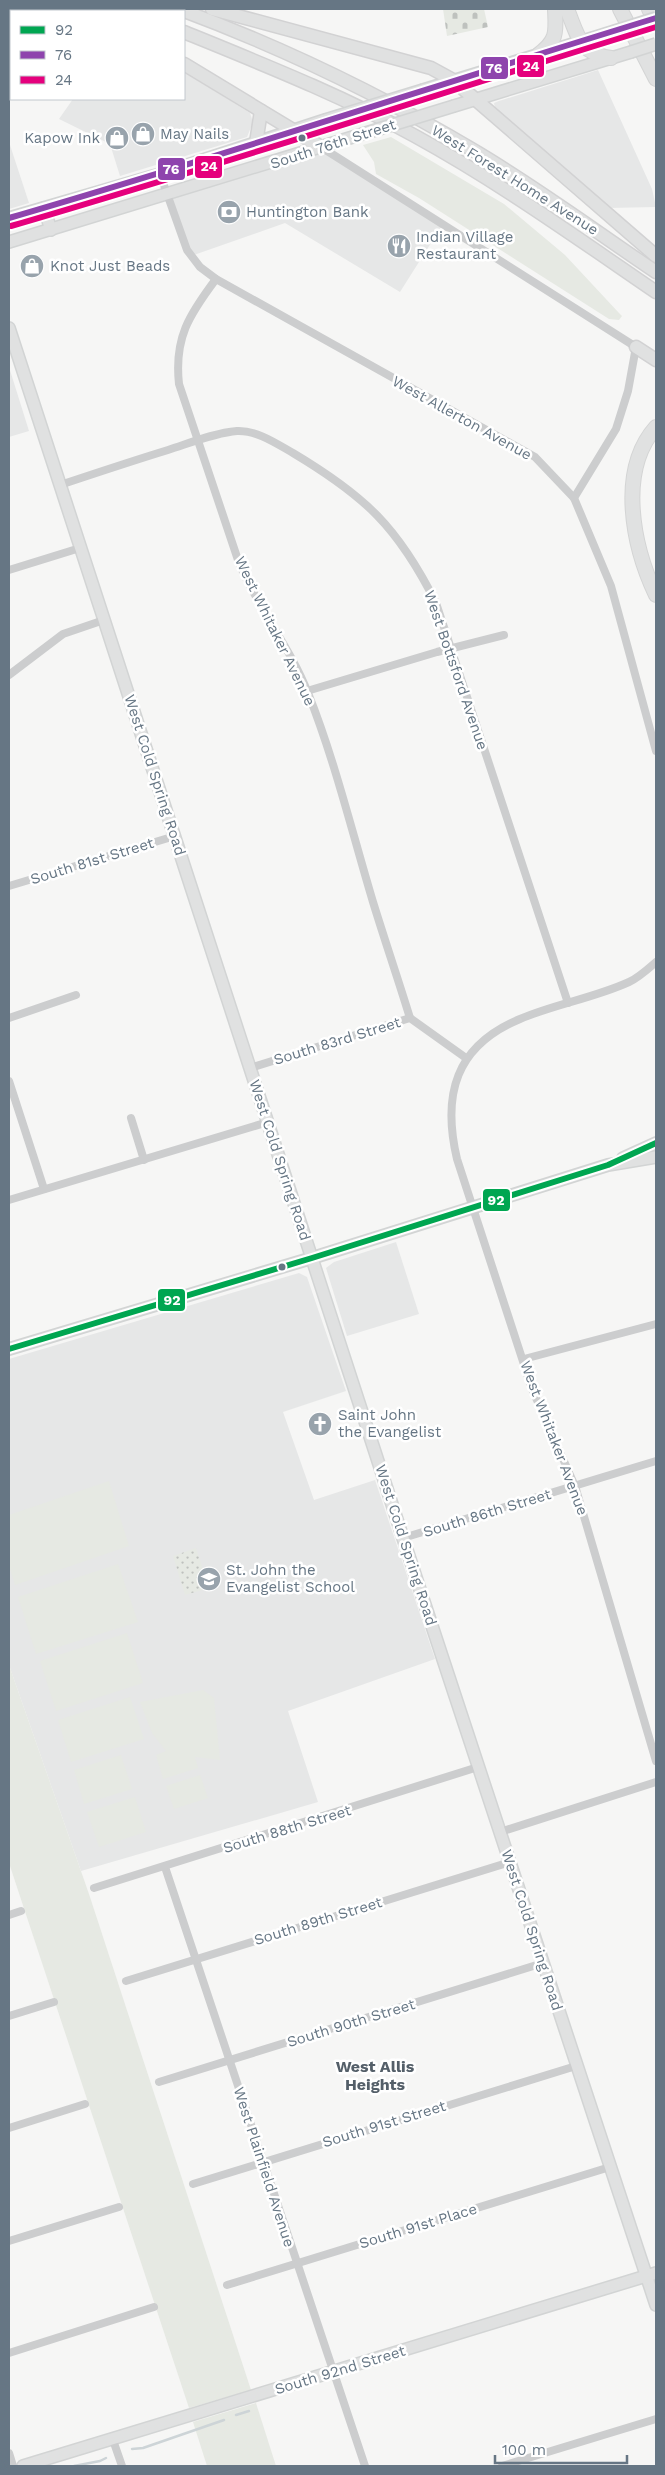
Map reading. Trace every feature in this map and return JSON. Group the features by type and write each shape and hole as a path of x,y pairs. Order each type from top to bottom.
{"highway":[{"path":"538,55 551,45 556,30 555,9"},
{"path":"566,9 581,42 591,54 611,58"},
{"path":"620,9 656,78"},
{"path":"649,9 656,23"},
{"path":"656,427 640,457 636,472 633,504 640,550 656,594"}],"main road":[{"path":"212,9 431,68 453,80 656,256"},
{"name":"West Forest Home Avenue","path":"185,11 286,52 390,104 489,160 656,272"},
{"name":"West Forest Home Avenue","path":"185,32 348,101 414,135 530,206 656,292"},
{"path":"185,65 321,147"},
{"path":"256,143 261,111"},
{"path":"636,347 656,360"}],"street":[{"name":"South 76th Street","path":"9,218 160,174 325,120 656,18"},
{"name":"South 76th Street","path":"9,242 656,44"},
{"path":"321,147 636,347 628,391 616,429 574,498"},
{"name":"West Allerton Avenue","path":"160,174 187,250 200,267 216,279 535,457 574,498 611,586 656,751"},
{"path":"44,208 51,230"},
{"name":"West Whitaker Avenue","path":"216,279 187,321 180,341 177,362 180,384 247,583 283,642 307,691 333,762 410,1018"},
{"name":"West Cold Spring Road","path":"9,328 576,2066 610,2168 652,2274 656,2305"},
{"name":"West Bottsford Avenue","path":"60,485 199,440 240,431 255,433 330,476 364,500 390,527 418,565 436,603 488,766 526,872 568,1003"},
{"path":"9,570 80,548"},
{"path":"9,676 63,634 104,620"},
{"path":"307,691 504,635"},
{"name":"South 81st Street","path":"9,886 175,836"},
{"path":"466,1058 508,1024 630,982 656,962"},
{"path":"9,1018 76,995"},
{"name":"South 83rd Street","path":"250,1068 410,1018 466,1058"},
{"name":"West Whitaker Avenue","path":"466,1058 450,1111 450,1130 457,1159 524,1359 532,1389 575,1486 656,1761"},
{"path":"9,1082 44,1189"},
{"path":"131,1118 144,1160"},
{"path":"9,1200 268,1122"},
{"path":"9,1349 312,1258 608,1165 656,1143"},
{"path":"608,1165 656,1157"},
{"path":"524,1359 656,1324"},
{"name":"South 86th Street","path":"403,1538 656,1461"},
{"name":"South 88th Street","path":"94,1888 478,1768"},
{"path":"500,1832 656,1782"},
{"name":"South 89th Street","path":"126,1981 510,1862"},
{"name":"West Plainfield Avenue","path":"165,1866 262,2162 365,2466"},
{"path":"9,1915 21,1911"},
{"name":"South 90th Street","path":"159,2082 543,1964"},
{"path":"9,2016 54,2002"},
{"name":"South 91st Street","path":"193,2184 576,2066"},
{"path":"9,2128 85,2104"},
{"name":"South 91st Place","path":"227,2285 610,2168"},
{"path":"9,2241 119,2207"},
{"name":"South 92nd Street","path":"24,2466 652,2274"},
{"path":"9,2352 154,2307"},
{"path":"502,2466 656,2419"},
{"path":"113,2440 122,2466"},
{"path":"9,2454 13,2466"}],"shaded area":[{"path":"598,70 652,189 656,207 608,208 495,108 494,103 499,101"},
{"path":"185,73 250,113 253,122 247,137 120,176 110,144 59,119 72,100 185,100"},
{"path":"9,142 29,203 9,209"},
{"path":"321,147 443,224 400,292 285,223 191,256 167,195"},
{"path":"9,367 29,431 9,437"},
{"path":"396,1242 419,1314 347,1336 326,1268 334,1262"},
{"name":"St. John the Evangelist School","path":"299,1273 307,1277 346,1391 283,1412 314,1500 375,1480 435,1659 288,1711 318,1802 81,1871 9,1665 9,1359"}],"green space":[{"path":"443,9 484,9 488,27 447,36"},
{"path":"391,137 504,204 565,255 622,316 619,320 609,319 419,198 376,174 374,162 363,145"},
{"path":"109,1481 129,1546 15,1585 9,1566 9,1515"},
{"path":"196,1548 209,1588 185,1595 173,1556"},
{"path":"118,1564 138,1622 36,1654 18,1597"},
{"path":"127,1633 143,1683 56,1711 40,1661"},
{"path":"9,1665 89,1894 251,2390 189,2408 9,1863"},
{"path":"203,1690 214,1698 220,1760 195,1757 198,1768 163,1779 156,1755 166,1751 152,1733 140,1702"},
{"path":"130,1697 144,1739 71,1762 58,1720"},
{"path":"121,1755 132,1789 84,1804 74,1770"},
{"path":"200,1775 208,1798 174,1809 166,1786"},
{"path":"135,1797 146,1832 99,1847 87,1812"},
{"path":"256,2403 276,2466 207,2466 193,2422"}],"waterway":[{"path":"236,2415 249,2411"},
{"path":"132,2449 143,2448 224,2420"},
{"path":"74,2466 106,2458"}],"transit line":[{"name":"76","path":"9,218 656,18"},
{"name":"24","path":"11,226 253,153 656,27"},
{"name":"92","path":"9,1349 312,1258 608,1165 656,1143"}],"place":[{"name":"May Nails","path":"143,134"},
{"name":"Kapow Ink","path":"117,138"},
{"name":"Huntington Bank","path":"229,212"},
{"name":"Indian Village Restaurant","path":"399,246"},
{"name":"Knot Just Beads","path":"32,266"},
{"name":"Saint John the Evangelist","path":"320,1424"},
{"name":"St. John the Evangelist School","path":"209,1579"}],"district":[{"name":"West Allis Heights","path":"375,2075"}]}
